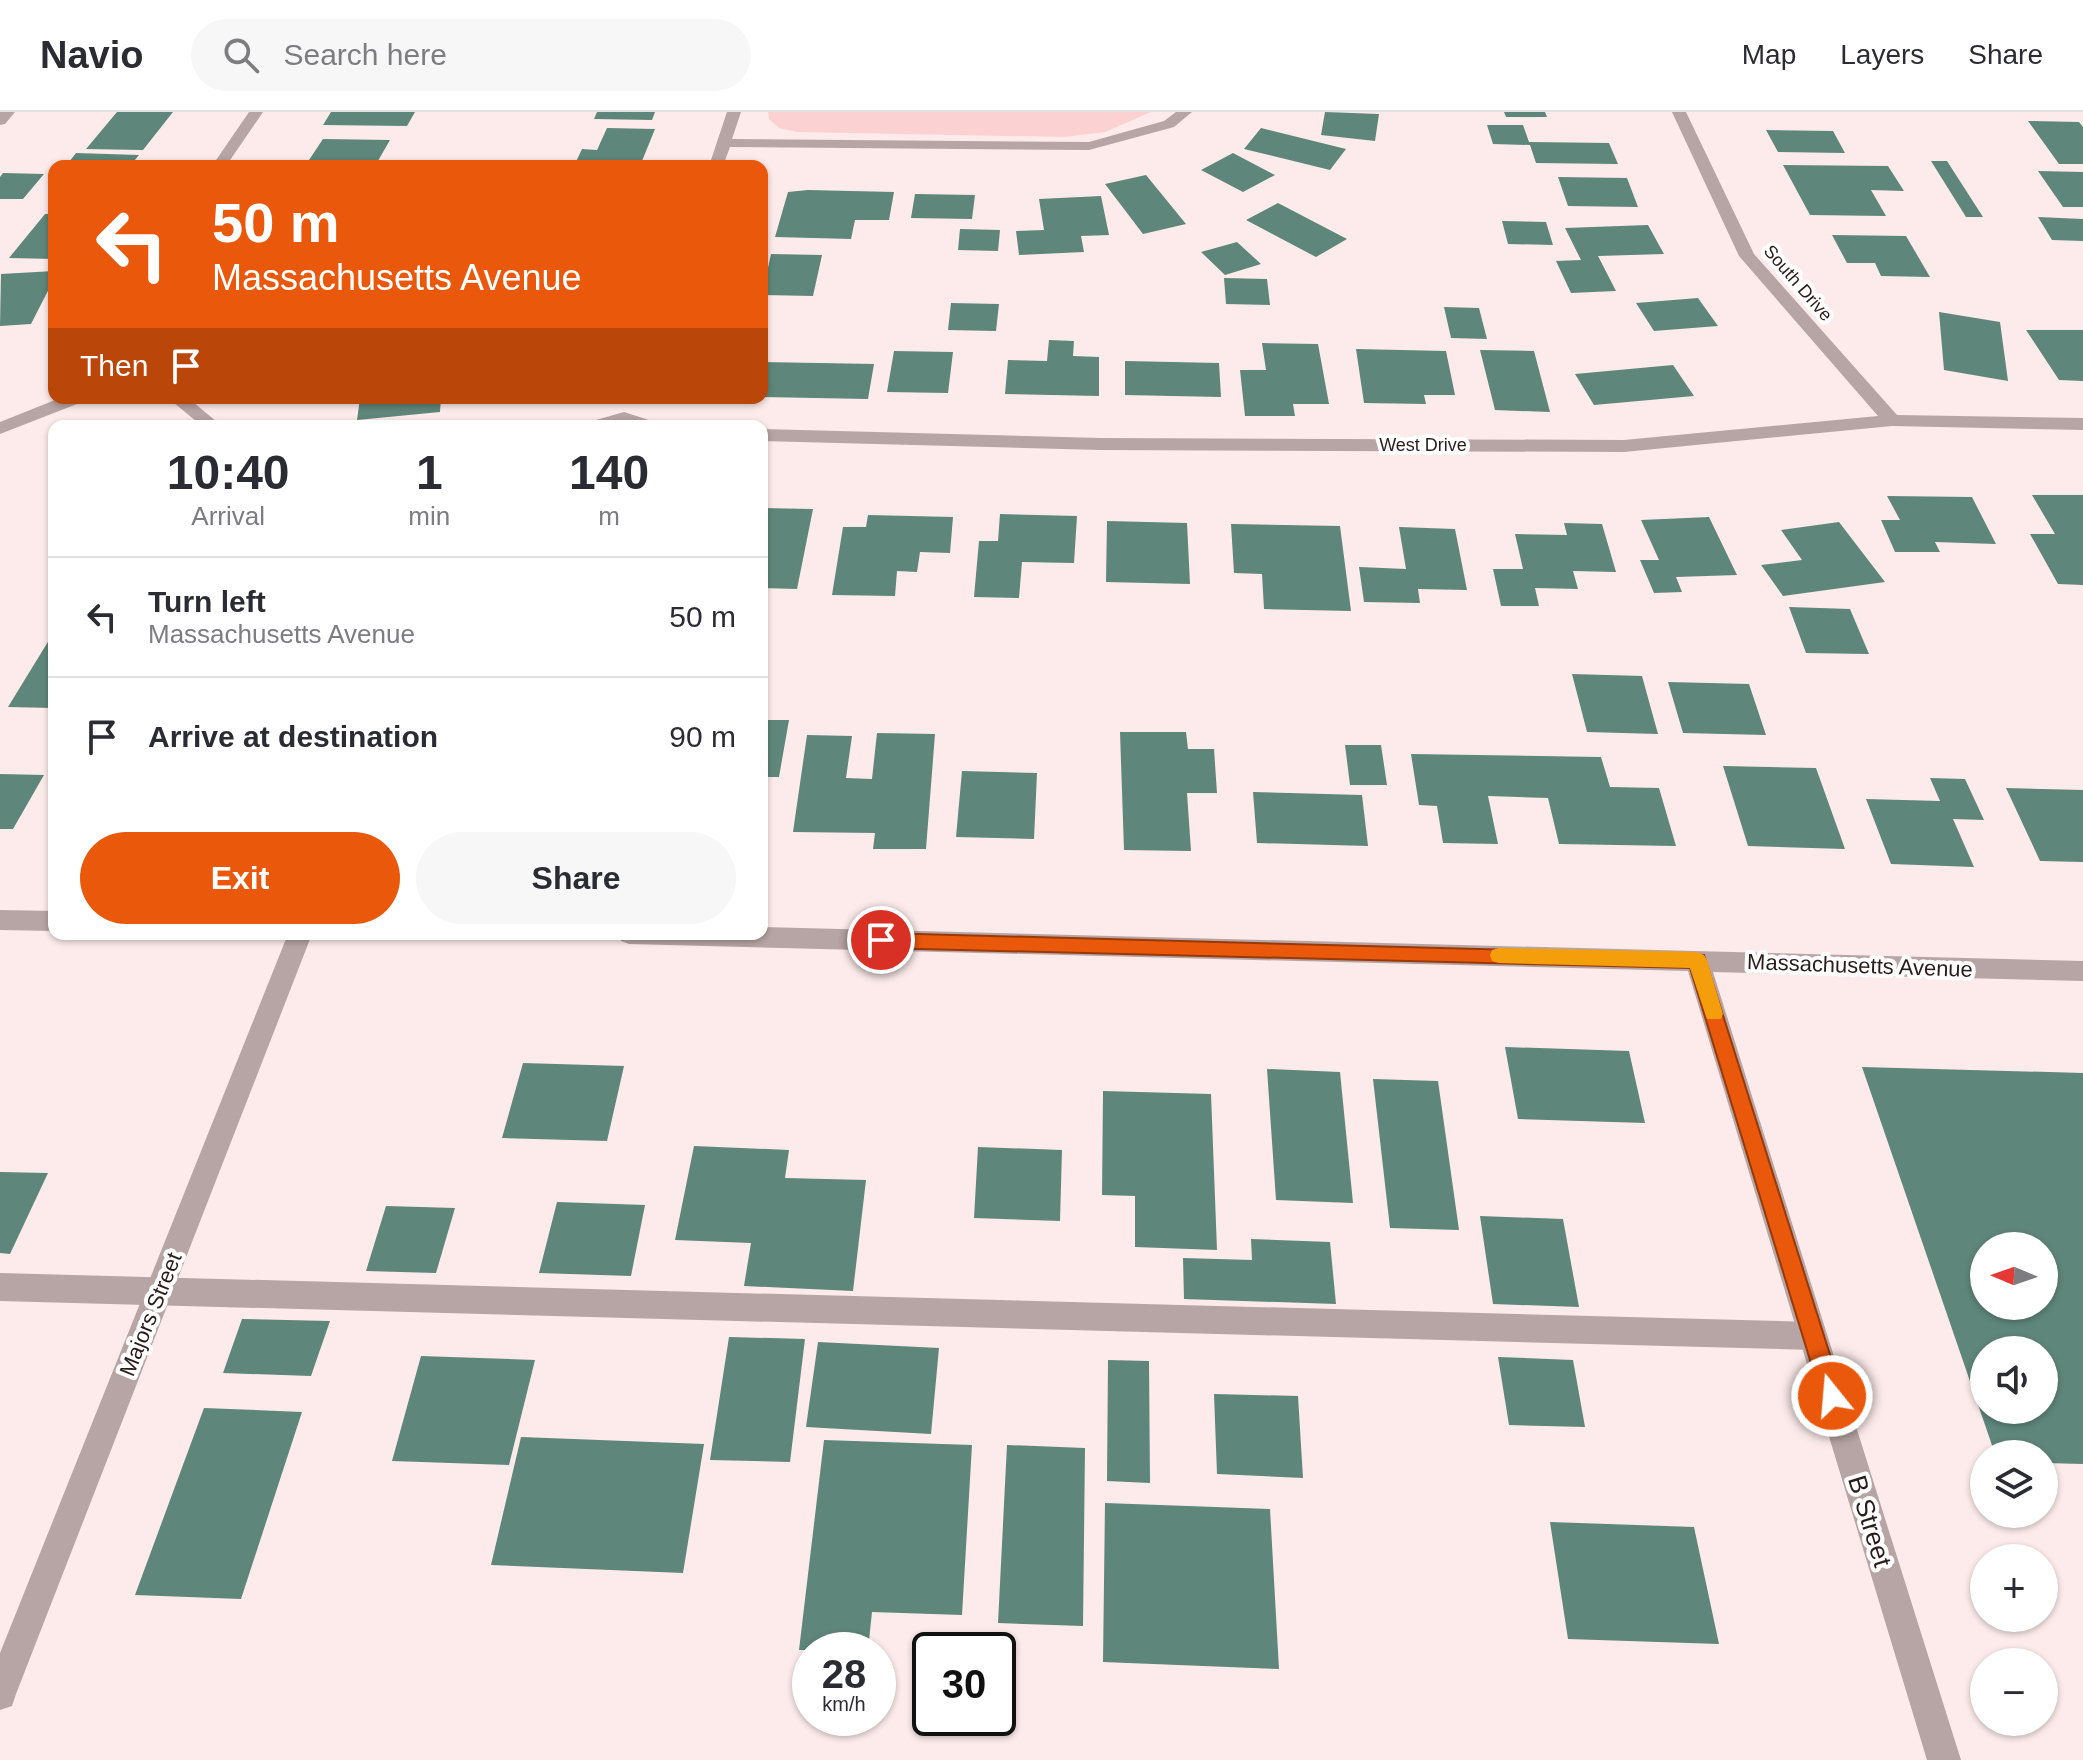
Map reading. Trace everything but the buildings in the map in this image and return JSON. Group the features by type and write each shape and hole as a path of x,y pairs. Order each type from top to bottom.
{"street":[{"path":"0,121 8,112"},
{"path":"223,160 256,112"},
{"path":"718,160 734,112"},
{"path":"725,143 1089,146 1169,124 1185,112"},
{"name":"South Drive","path":"1679,112 1747,256 1892,420"},
{"path":"0,428 61,404"},
{"path":"185,404 205,420"},
{"path":"624,418 629,404"},
{"path":"617,420 630,420"},
{"name":"West Drive","path":"768,435 1100,444 1624,446 1892,420 2083,424"},
{"path":"0,920 48,921"},
{"name":"Massachusetts Avenue","path":"768,937 2083,971"},
{"name":"Majors Street","path":"0,1694 298,940"},
{"name":"B Street","path":"1697,960 1944,1760"},
{"path":"0,1287 1813,1336"}],"shaded area":[{"path":"768,112 1151,112 1105,132 1064,137 797,132 779,128 769,119"}],"slow traffic":[{"path":"1499,955 1697,960 1714,1014"}],"route":[{"path":"881,940 1697,960 1832,1396"}]}
